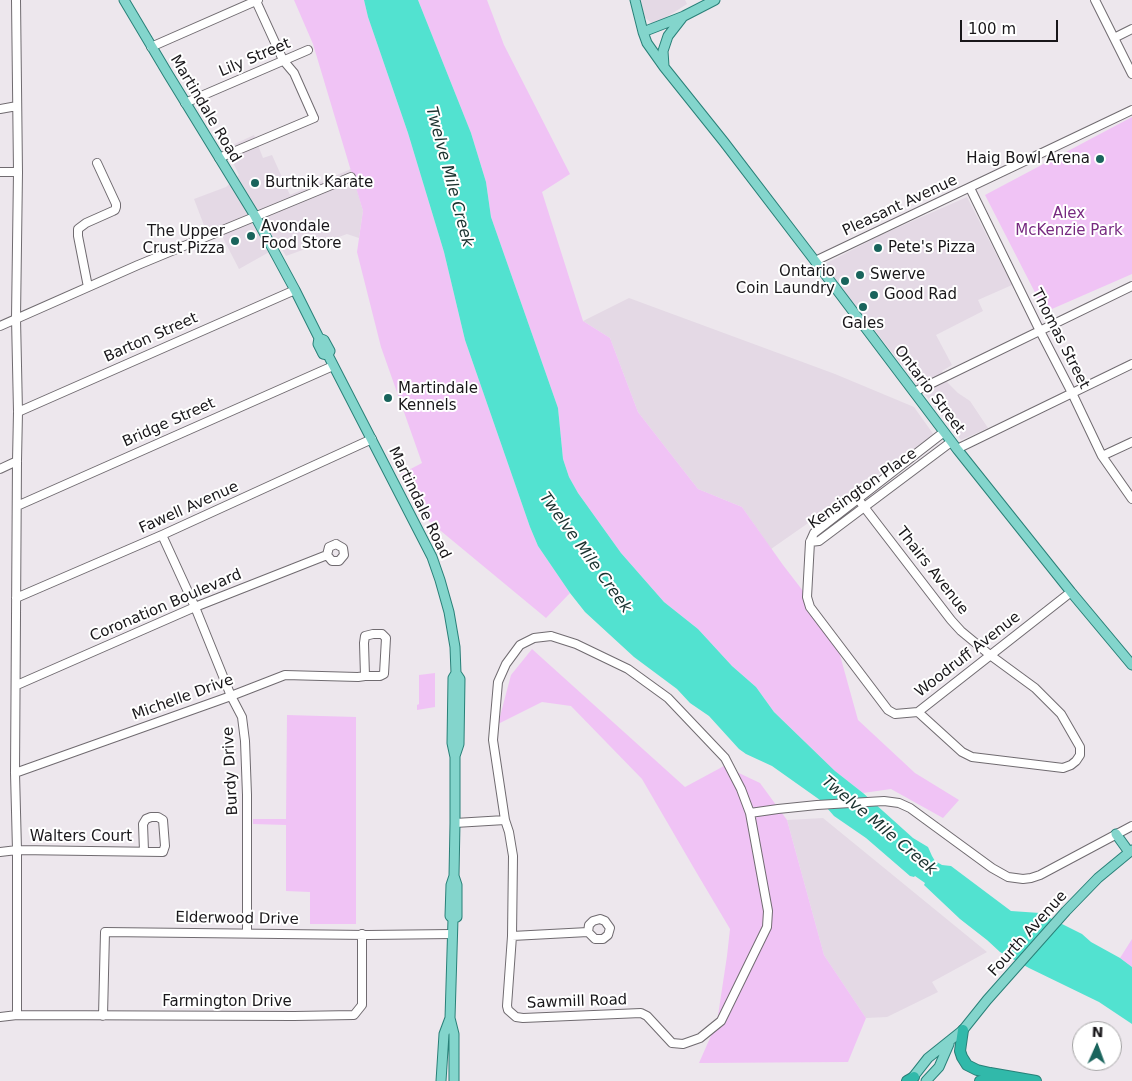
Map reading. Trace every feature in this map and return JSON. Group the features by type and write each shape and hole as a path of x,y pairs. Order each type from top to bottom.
{"highway":[{"path":"963,1030 960,1051 967,1065 977,1070 1033,1081"},
{"path":"980,1081 1033,1081"}],"main road":[{"name":"Martindale Road","path":"124,0 255,216 319,338 318,344 323,354 328,355 432,557 440,580 449,612 455,647 456,674 453,678 452,734 455,757 454,876 450,900 450,916 453,919 450,1018 454,1034 454,1079"},
{"name":"Ontario Street","path":"634,0 647,43 664,67 724,142 954,446 1132,665"},
{"path":"643,32 684,16 715,0"},
{"path":"664,67 663,51 668,36 684,16"},
{"path":"1116,834 1130,851"},
{"name":"Fourth Avenue","path":"910,1080 928,1058 963,1030 1066,910 1098,878 1130,851"},
{"name":"Martindale Road","path":"441,1080 444,1034 450,1018"},
{"name":"Fourth Avenue","path":"926,1081 939,1067 950,1041"}],"street":[{"path":"16,0 18,172 16,318 18,412 17,685 15,773 17,1015"},
{"path":"151,47 257,0 283,60 294,73 314,118 219,158"},
{"path":"1095,0 1132,74"},
{"path":"1114,38 1132,29"},
{"name":"Lily Street","path":"185,103 308,50"},
{"path":"0,110 17,106"},
{"name":"Pleasant Avenue","path":"815,261 1132,110"},
{"path":"88,286 78,229 86,223 115,210 116,207 97,163"},
{"path":"0,172 18,172"},
{"path":"0,326 88,286 351,177"},
{"name":"Thomas Street","path":"970,188 1102,456 1132,499"},
{"path":"914,392 1132,286"},
{"name":"Barton Street","path":"18,412 295,290"},
{"name":"Kensington Place","path":"944,432 814,532 810,542 819,541 864,507 954,446 1132,364"},
{"name":"Bridge Street","path":"17,506 333,366"},
{"name":"Fawell Avenue","path":"16,598 162,536 372,439"},
{"path":"1102,456 1132,442"},
{"path":"0,469 17,461"},
{"name":"Thairs Avenue","path":"858,499 961,631 1035,688 1061,714 1080,747 1080,755 1072,766 1064,768 972,757 962,752 918,712"},
{"name":"Burdy Drive","path":"162,536 195,607 231,696 242,717 247,795 247,933"},
{"name":"Woodruff Avenue","path":"810,542 808,597 810,607 888,710 895,714 918,712 1071,592"},
{"name":"Coronation Boulevard","path":"17,685 195,607 327,555"},
{"name":"Michelle Drive","path":"15,773 285,675 358,677 380,676 384,674 386,638 382,634 365,636 365,676"},
{"name":"Sawmill Road","path":"551,636 576,644 628,669 668,698 725,758 741,789 750,813 768,911 768,927 721,1021 700,1038 683,1044 672,1043 647,1016 641,1013 523,1018 516,1017 508,1010 512,936 513,856 505,820 493,740 498,682 506,664 520,646 534,638 551,636"},
{"path":"750,813 817,805 884,801 899,803 910,808 1001,874 1014,878 1031,878 1040,875 1132,826"},
{"name":"Walters Court","path":"0,852 17,850 163,852 165,846 163,820 158,817 146,819 143,824 144,851"},
{"path":"455,823 505,820"},
{"name":"Elderwood Drive","path":"103,1016 105,932 452,934"},
{"path":"512,936 588,932"},
{"name":"Farmington Drive","path":"0,1017 17,1015 354,1015 362,1005 362,934"}],"shaded area":[{"path":"640,0 685,0 687,4 654,25 643,16"},
{"path":"254,135 263,158 272,155 290,195 351,169 363,211 359,238 347,234 286,256 280,246 239,269 223,238 205,228 194,199 226,187 239,175 226,148"},
{"path":"967,197 1012,285 978,300 983,311 936,335 952,365 942,371 947,382 970,401 988,428 961,440 823,265 881,235"},
{"path":"629,298 835,374 914,407 934,435 771,549 742,507 698,489 638,412 610,338 583,321"},
{"path":"823,818 987,952 932,982 938,992 887,1017 866,1018 824,955 787,820"}],"green space":[{"path":"294,0 364,0 368,17 408,133 444,252 465,340 530,527 538,546 570,593 546,618 424,517 401,474 422,463 381,347 357,252 363,211 313,44"},
{"path":"418,0 487,0 504,45 570,174 542,192 583,321 610,338 638,412 698,489 742,507 783,565 833,630 858,720 915,773 959,800 943,818 891,789 863,793 835,771 774,712 756,687 732,666 698,629 664,602 621,553 578,493 569,477 563,459 558,408 491,217 486,182 471,133"},
{"name":"Alex McKenzie Park","path":"1132,117 1132,274 1045,312 985,195"},
{"path":"532,649 685,787 724,766 760,783 787,820 824,955 866,1018 848,1062 699,1063 717,1022 730,929 642,779 571,706 542,702 498,724 511,675"},
{"path":"435,673 435,707 417,710 417,705 419,704 419,675"},
{"path":"287,715 356,717 356,924 310,924 310,892 286,891 286,825 253,824 253,819 286,819"},
{"path":"1132,939 1132,967 1120,958"}],"water":[{"name":"Twelve Mile Creek","path":"364,0 418,0 471,133 486,182 491,217 558,408 563,459 569,477 578,493 621,553 664,602 698,629 732,666 756,687 774,712 835,771 863,793 913,838 928,847 935,861 942,865 951,866 1011,911 1040,913 1082,934 1091,942 1132,967 1132,1024 1099,1002 1000,952 960,919 924,885 925,883 915,876 910,876 866,838 834,816 820,800 772,766 739,749 709,716 690,703 677,689 634,657 585,612 570,593 538,546 530,527 465,340 444,252 408,133 368,17"}],"place":[{"name":"Haig Bowl Arena","path":"1100,159"},
{"name":"Burtnik Karate","path":"255,183"},
{"name":"Avondale Food Store","path":"251,236"},
{"name":"The Upper Crust Pizza","path":"235,241"},
{"name":"Pete's Pizza","path":"878,248"},
{"name":"Swerve","path":"860,275"},
{"name":"Ontario Coin Laundry","path":"845,281"},
{"name":"Good Rad","path":"874,295"},
{"name":"Gales","path":"863,307"},
{"name":"Martindale Kennels","path":"388,398"}]}
